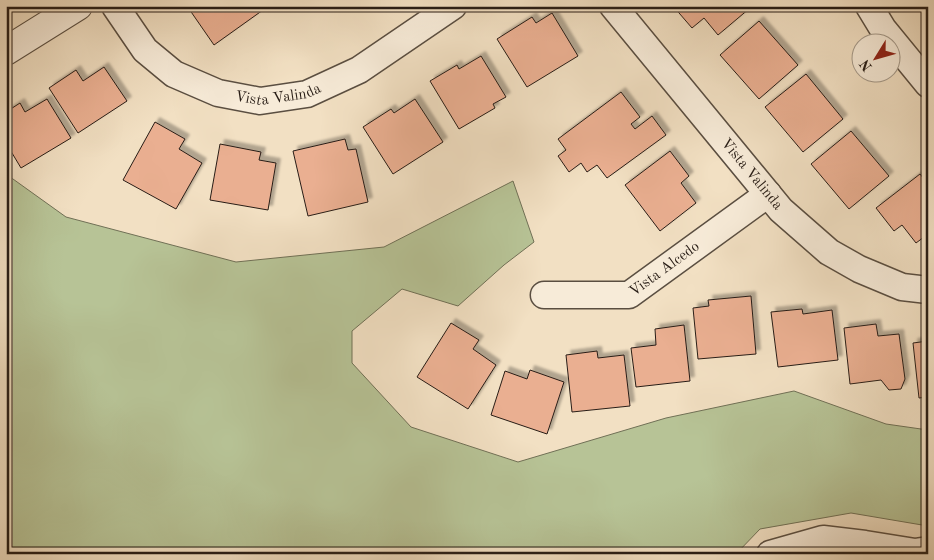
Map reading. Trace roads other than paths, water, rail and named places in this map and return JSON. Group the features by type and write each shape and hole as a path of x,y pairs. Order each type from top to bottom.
{"street":[{"path":"6,51 78,6"},
{"name":"Vista Valinda","path":"115,6 145,50 174,74 218,93 260,101 306,94 359,70 453,6"},
{"name":"Vista Valinda","path":"613,6 781,210 829,252 858,269 902,287 928,290"},
{"path":"869,6 883,29 928,84"},
{"name":"Vista Alcedo","path":"544,295 629,295 768,194"},
{"path":"770,554 823,539 915,552 928,550"}]}
